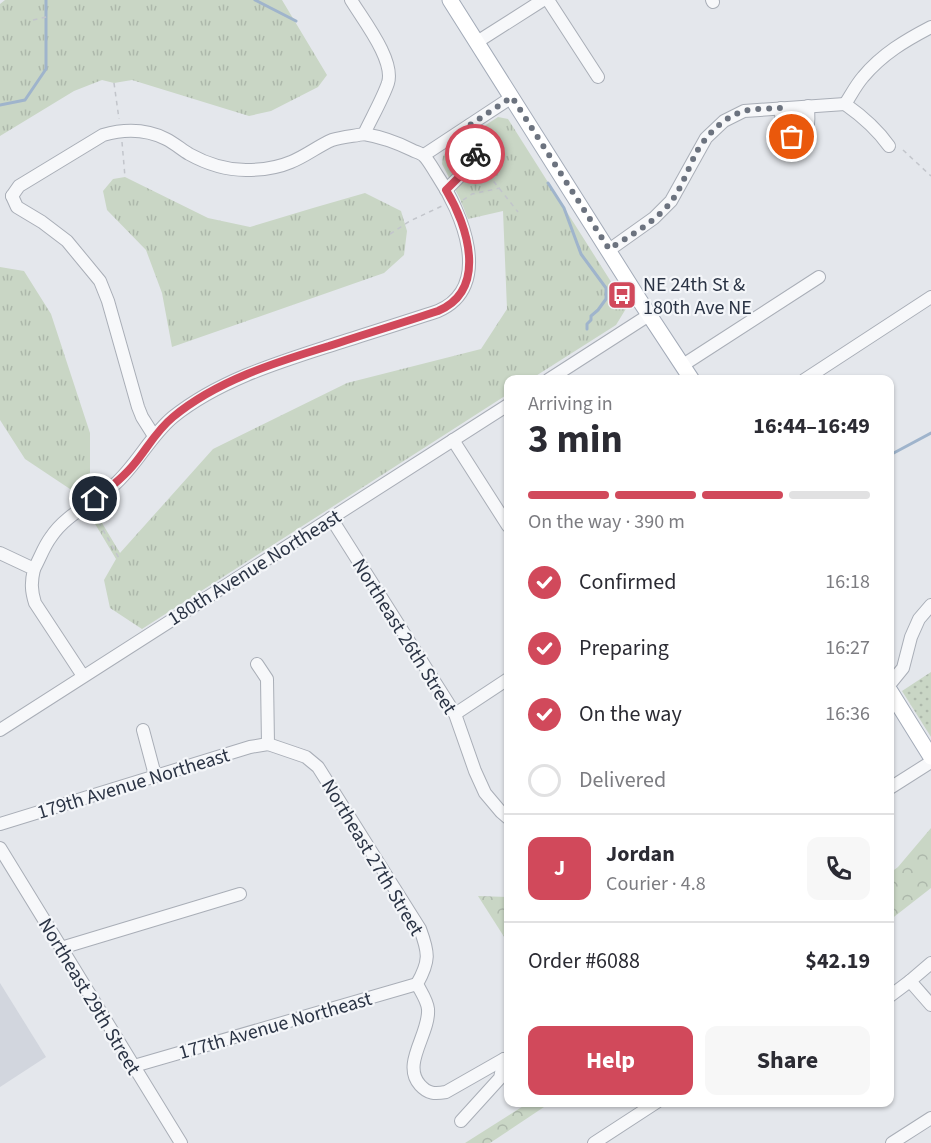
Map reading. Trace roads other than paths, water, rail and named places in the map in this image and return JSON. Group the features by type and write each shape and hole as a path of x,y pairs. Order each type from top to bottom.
{"main road":[{"path":"450,0 689,375"},
{"path":"894,698 931,757"}],"street":[{"path":"351,0 385,55 389,74 388,83 364,134"},
{"path":"477,42 543,0"},
{"path":"548,0 598,77"},
{"path":"845,104 863,76 878,62 894,48 931,27"},
{"path":"424,155 512,97"},
{"path":"609,249 654,218 671,201 706,138 723,122 744,111 845,104 879,132 890,146"},
{"path":"781,108 784,132 796,137 803,135 808,128 808,106"},
{"path":"450,195 472,164 478,138 470,125"},
{"path":"83,676 35,603 32,592 34,569 55,531 72,515 114,485 135,463 154,436 172,418 194,402 218,388 269,365 447,308 464,289 470,265 464,229 450,195 424,155 384,138 364,134 334,140 312,149 292,162 275,167 227,169 208,164 166,139 151,133 132,130 116,131 103,135 6,196 17,207 68,241 100,281 108,301 138,407 154,436"},
{"path":"683,366 819,277"},
{"path":"812,375 931,297"},
{"path":"556,375 649,315"},
{"name":"180th Avenue Northeast","path":"0,730 504,408"},
{"path":"453,440 504,509"},
{"name":"Northeast 26th Street","path":"331,518 455,714 485,793 504,815"},
{"path":"0,553 34,569"},
{"path":"894,679 903,668 911,637 919,619 931,605"},
{"path":"257,664 267,679 268,744"},
{"path":"455,714 504,682"},
{"path":"143,730 155,775"},
{"name":"179th Avenue Northeast","path":"0,824 155,775 250,747 268,744"},
{"name":"Northeast 27th Street","path":"268,744 306,757 318,767 420,929 427,947 428,959 417,984"},
{"path":"894,785 931,762"},
{"name":"Northeast 29th Street","path":"0,848 181,1143"},
{"path":"61,948 240,894"},
{"path":"894,993 931,963"},
{"path":"910,981 931,1005"},
{"path":"417,984 428,1008 413,1073 418,1083 426,1091 435,1094 446,1092 504,1059 500,1078 461,1121"},
{"name":"177th Avenue Northeast","path":"134,1066 417,984"},
{"path":"594,1143 649,1107"},
{"path":"892,1143 931,1118"}],"waterway":[{"path":"0,105 25,100 46,69 46,0"},
{"path":"255,0 296,21"},
{"path":"548,183 564,208 581,254 606,288 606,299 591,316 587,329"},
{"path":"894,453 931,433"}],"place":[{"name":"NE 24th St & 180th Ave NE","path":"622,295"}]}
